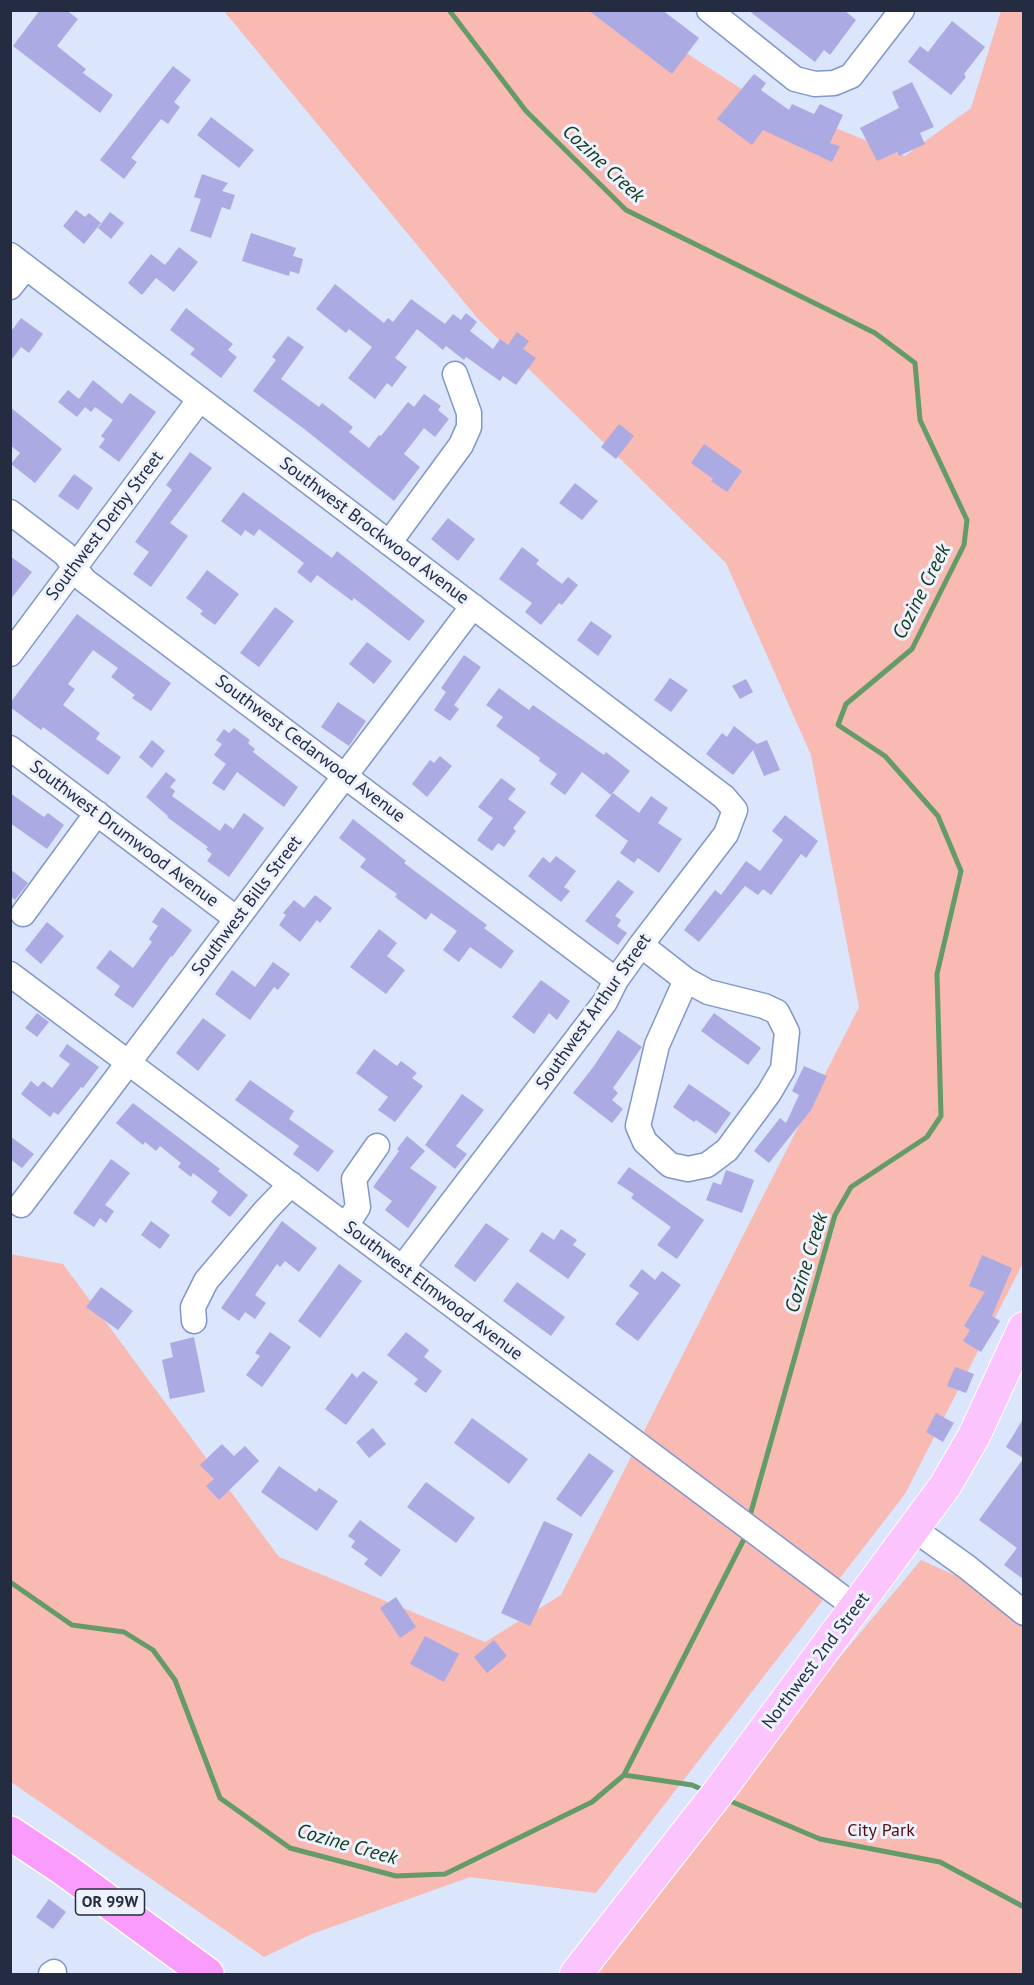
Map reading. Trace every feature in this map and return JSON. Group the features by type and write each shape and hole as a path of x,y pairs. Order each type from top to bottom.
{"highway":[{"name":"OR 99W","path":"10,1833 64,1869 207,1974"}],"main road":[{"name":"Northwest 2nd Street","path":"576,1974 720,1790 945,1486 974,1436 1023,1328"}],"street":[{"path":"709,10 795,79 816,84 834,83 851,76 902,10"},
{"path":"10,287 18,261"},
{"name":"Southwest Brockwood Avenue","path":"18,261 724,797 735,810"},
{"path":"389,543 461,445 469,426 469,413 455,374"},
{"name":"Southwest Derby Street","path":"10,654 200,399"},
{"name":"Southwest Cedarwood Avenue","path":"10,512 65,554 84,580 616,980"},
{"name":"Southwest Bills Street","path":"21,1205 473,606"},
{"name":"Southwest Drumwood Avenue","path":"10,748 237,919"},
{"name":"Southwest Arthur Street","path":"402,1268 605,1002 616,980 640,945 726,834 735,810"},
{"path":"23,914 97,813"},
{"path":"640,945 686,980 708,992 764,1006 777,1012 786,1032 783,1070 769,1093 727,1150 707,1165 688,1169 670,1165 645,1142 638,1126 657,1045 686,980"},
{"name":"Southwest Elmwood Avenue","path":"10,974 855,1607"},
{"path":"346,1226 358,1207 354,1179 377,1146"},
{"path":"194,1321 193,1307 206,1281 291,1184"},
{"path":"914,1529 967,1567 1023,1613"}],"green space":[{"path":"224,11 622,11 746,92 905,156 971,108 1001,11 1023,11 1023,1263 905,1494 596,1893 470,1877 312,1934 264,1957 11,1782 10,1254 63,1264 279,1557 485,1642 561,1595 859,1007 811,755 726,563 479,320"},
{"name":"City Park","path":"921,1560 959,1577 1023,1625 1023,1974 576,1974"}],"building":[{"path":"40,10 66,10 78,19 57,46 86,69 83,73 113,95 100,113 13,46"},
{"path":"588,10 662,10 699,38 672,74"},
{"path":"748,10 844,10 856,20 830,55 824,50 815,62"},
{"path":"952,21 985,47 964,74 966,77 951,95 908,62 920,46 928,52"},
{"path":"173,66 191,80 174,102 180,107 168,124 161,119 131,158 137,162 124,179 100,160"},
{"path":"754,74 766,83 761,90 789,110 792,104 814,114 820,104 843,115 830,143 840,146 832,162 763,130 752,145 717,119"},
{"path":"912,82 934,127 920,133 925,144 899,156 897,152 877,161 860,128 899,108 892,92"},
{"path":"211,117 254,150 239,168 197,135"},
{"path":"202,174 228,183 222,191 235,195 230,210 222,207 211,238 190,231 201,199 194,197"},
{"path":"76,210 85,217 89,213 101,223 84,244 63,226"},
{"path":"110,212 124,223 111,239 98,228"},
{"path":"251,233 296,248 293,256 303,259 299,274 290,271 289,276 242,261"},
{"path":"179,247 198,262 174,292 156,278 142,295 128,283 151,254 165,265"},
{"path":"335,284 384,323 388,318 393,322 411,299 445,324 453,314 461,320 466,313 477,322 470,331 493,349 500,339 508,345 517,332 529,341 523,349 536,358 516,385 503,376 500,381 466,357 464,360 446,346 443,350 417,329 395,358 407,367 392,387 387,383 375,399 348,378 372,347 349,329 346,333 316,309"},
{"path":"186,308 233,344 228,350 237,357 221,378 190,354 195,349 170,330"},
{"path":"21,318 43,334 29,353 21,347 10,362 10,333"},
{"path":"288,336 304,347 281,379 319,407 322,403 353,427 349,432 369,448 408,402 414,407 424,394 441,406 438,410 449,419 435,437 424,428 404,454 420,467 394,501 253,391 276,360 272,357"},
{"path":"93,380 122,404 130,393 156,412 119,462 99,447 105,439 101,436 113,420 95,407 91,412 85,407 77,417 58,402 68,390 79,399"},
{"path":"10,407 62,449 35,483 11,464 20,453 10,445"},
{"path":"619,424 634,436 616,459 601,447"},
{"path":"704,444 742,471 727,492 691,463"},
{"path":"190,452 212,468 170,523 188,536 151,587 133,574 149,552 135,542 172,490 166,485"},
{"path":"74,474 93,488 78,510 58,496"},
{"path":"575,483 598,501 582,520 559,503"},
{"path":"243,492 332,558 337,551 425,621 409,641 354,598 352,601 317,575 311,583 297,572 304,563 259,529 254,536 245,530 241,536 221,521"},
{"path":"448,518 475,539 458,561 431,539"},
{"path":"522,547 539,560 536,564 562,584 568,577 578,585 562,605 559,603 541,625 525,612 532,603 499,579"},
{"path":"10,556 32,572 10,600"},
{"path":"207,570 239,594 215,625 200,614 203,611 186,598"},
{"path":"275,607 294,621 259,667 240,653"},
{"path":"77,614 171,683 151,711 132,698 135,695 111,677 118,668 93,650 68,684 75,689 63,705 100,733 96,739 121,757 108,775 43,727 41,730 10,707 10,703"},
{"path":"591,621 612,636 598,656 577,640"},
{"path":"367,642 392,661 374,684 349,664"},
{"path":"464,655 481,667 454,705 459,709 450,721 434,710 446,692 441,688"},
{"path":"670,678 688,690 671,712 654,700"},
{"path":"746,679 753,692 740,699 732,686"},
{"path":"499,688 529,710 533,705 604,755 606,752 630,771 611,795 582,772 565,795 550,784 557,774 539,761 540,758 496,726 503,717 486,705"},
{"path":"338,702 366,721 349,746 321,727"},
{"path":"734,726 757,744 767,740 780,770 764,776 753,750 733,775 706,754 722,733 727,737"},
{"path":"234,728 250,740 248,743 255,749 253,752 298,787 284,807 237,772 224,791 212,783 226,764 214,755 222,744 216,740 224,729 229,733"},
{"path":"152,740 165,751 152,768 139,757"},
{"path":"440,756 452,766 427,797 412,784 430,760 434,763"},
{"path":"166,772 176,780 170,787 175,791 172,796 220,831 225,823 233,829 244,813 264,828 229,877 207,861 212,854 206,849 208,847 167,817 146,797"},
{"path":"501,778 516,789 508,799 526,812 513,828 516,831 504,847 498,843 492,851 477,840 493,818 478,807"},
{"path":"10,793 44,817 48,813 64,825 47,849 10,823"},
{"path":"613,793 639,813 651,796 668,808 658,823 682,839 659,873 638,858 634,863 620,853 628,841 595,816"},
{"path":"785,815 818,841 806,858 801,854 771,895 763,889 758,895 745,886 699,942 684,930 715,890 721,895 746,861 760,871 783,840 772,831"},
{"path":"353,819 406,861 404,863 487,925 484,928 514,951 501,969 470,947 459,962 443,950 457,931 431,913 426,920 395,897 397,894 360,867 366,859 339,838"},
{"path":"556,856 576,871 564,887 570,891 561,902 528,876 543,857 550,863"},
{"path":"10,869 28,883 15,900 10,896"},
{"path":"618,880 634,892 615,916 621,920 617,926 627,933 618,945 585,921"},
{"path":"315,895 332,908 320,923 317,920 300,942 279,925 286,915 283,913 294,900 304,908"},
{"path":"162,907 192,930 133,1008 114,995 120,986 96,968 110,950 133,968 152,942 149,939 158,926 152,922"},
{"path":"47,922 64,936 41,964 25,950"},
{"path":"379,929 397,943 387,956 405,970 386,994 350,967"},
{"path":"273,962 290,974 278,990 274,987 250,1020 215,994 232,970 255,987"},
{"path":"541,980 570,1001 557,1020 549,1013 534,1034 512,1017"},
{"path":"37,1013 49,1022 37,1037 25,1028"},
{"path":"714,1013 761,1048 748,1065 701,1031"},
{"path":"203,1018 226,1035 198,1071 176,1053"},
{"path":"618,1030 642,1047 613,1088 618,1093 612,1100 623,1109 612,1123 573,1093"},
{"path":"67,1044 99,1067 58,1115 54,1112 50,1117 21,1094 31,1081 38,1087 43,1081 52,1088 70,1064 59,1056"},
{"path":"374,1049 397,1066 401,1061 417,1073 412,1078 423,1086 395,1122 378,1110 388,1097 356,1073"},
{"path":"804,1066 827,1076 811,1110 769,1163 754,1151 780,1118 786,1123 799,1095 792,1091"},
{"path":"250,1080 294,1111 289,1119 334,1151 318,1172 293,1154 299,1146 235,1100"},
{"path":"689,1084 731,1113 716,1134 673,1107"},
{"path":"462,1094 484,1110 456,1146 467,1154 455,1169 425,1145"},
{"path":"133,1103 220,1169 218,1171 248,1195 230,1217 211,1202 218,1192 193,1173 191,1177 178,1167 181,1163 160,1146 156,1151 145,1142 143,1145 116,1123"},
{"path":"10,1136 34,1154 22,1168 10,1159"},
{"path":"407,1136 425,1151 410,1168 437,1187 408,1228 385,1210 392,1201 373,1187"},
{"path":"111,1159 130,1173 105,1205 114,1211 106,1223 100,1218 94,1227 73,1213"},
{"path":"629,1167 704,1220 677,1259 657,1245 671,1227 631,1198 634,1194 617,1183"},
{"path":"726,1170 754,1180 742,1213 706,1200 713,1182 721,1185"},
{"path":"151,1221 170,1235 160,1249 141,1235"},
{"path":"282,1221 317,1248 299,1272 285,1261 280,1267 277,1264 255,1295 266,1303 255,1319 245,1312 239,1321 221,1308"},
{"path":"486,1223 509,1239 475,1282 454,1266"},
{"path":"561,1229 577,1240 573,1245 586,1254 568,1279 529,1251 542,1232 554,1240"},
{"path":"982,1255 1012,1268 992,1316 1000,1321 981,1352 963,1341 970,1330 964,1326 985,1292 969,1286"},
{"path":"339,1264 362,1281 320,1338 298,1321"},
{"path":"642,1269 655,1280 662,1271 681,1285 638,1341 615,1324 639,1293 629,1286"},
{"path":"517,1282 565,1317 551,1336 503,1301"},
{"path":"101,1287 133,1311 118,1330 86,1307"},
{"path":"270,1332 291,1347 262,1387 246,1375 260,1356 255,1353"},
{"path":"406,1332 429,1350 424,1357 442,1371 426,1393 414,1384 418,1379 387,1355"},
{"path":"194,1337 205,1392 170,1399 162,1360 173,1357 170,1343"},
{"path":"955,1367 974,1374 966,1393 947,1386"},
{"path":"363,1371 378,1382 346,1425 325,1409 352,1373 357,1378"},
{"path":"936,1413 954,1423 943,1442 926,1432"},
{"path":"472,1418 528,1459 509,1484 454,1443"},
{"path":"1023,1419 1023,1458 1006,1447"},
{"path":"373,1428 386,1444 369,1458 356,1442"},
{"path":"222,1444 234,1456 245,1446 259,1461 219,1500 206,1486 214,1479 200,1465"},
{"path":"589,1453 614,1471 581,1517 556,1499"},
{"path":"1023,1459 1023,1579 1004,1565 1017,1548 979,1520"},
{"path":"279,1466 316,1492 319,1488 338,1501 317,1531 261,1492"},
{"path":"426,1482 475,1518 456,1543 407,1507"},
{"path":"360,1520 401,1550 381,1577 364,1564 368,1559 351,1547 355,1541 348,1536"},
{"path":"544,1521 573,1534 530,1626 501,1613"},
{"path":"396,1597 416,1627 400,1638 380,1608"},
{"path":"425,1636 459,1654 444,1682 410,1664"},
{"path":"494,1640 507,1656 487,1673 474,1657"},
{"path":"49,1899 66,1912 53,1929 36,1917"}],"waterway":[{"name":"Cozine Creek","path":"449,10 526,111 626,210 875,333 915,363 920,420 967,520 964,545 912,649 846,704 838,725 885,756 938,816 961,871 937,974 941,1116 927,1137 851,1187 835,1215 751,1512"},
{"name":"Cozine Creek","path":"10,1582 72,1625 124,1632 153,1650 175,1680 220,1798 290,1848 396,1876 445,1874 592,1802 624,1775 743,1541"},
{"path":"624,1775 692,1785 701,1789"},
{"path":"730,1801 820,1839 940,1862 1024,1907"}]}
